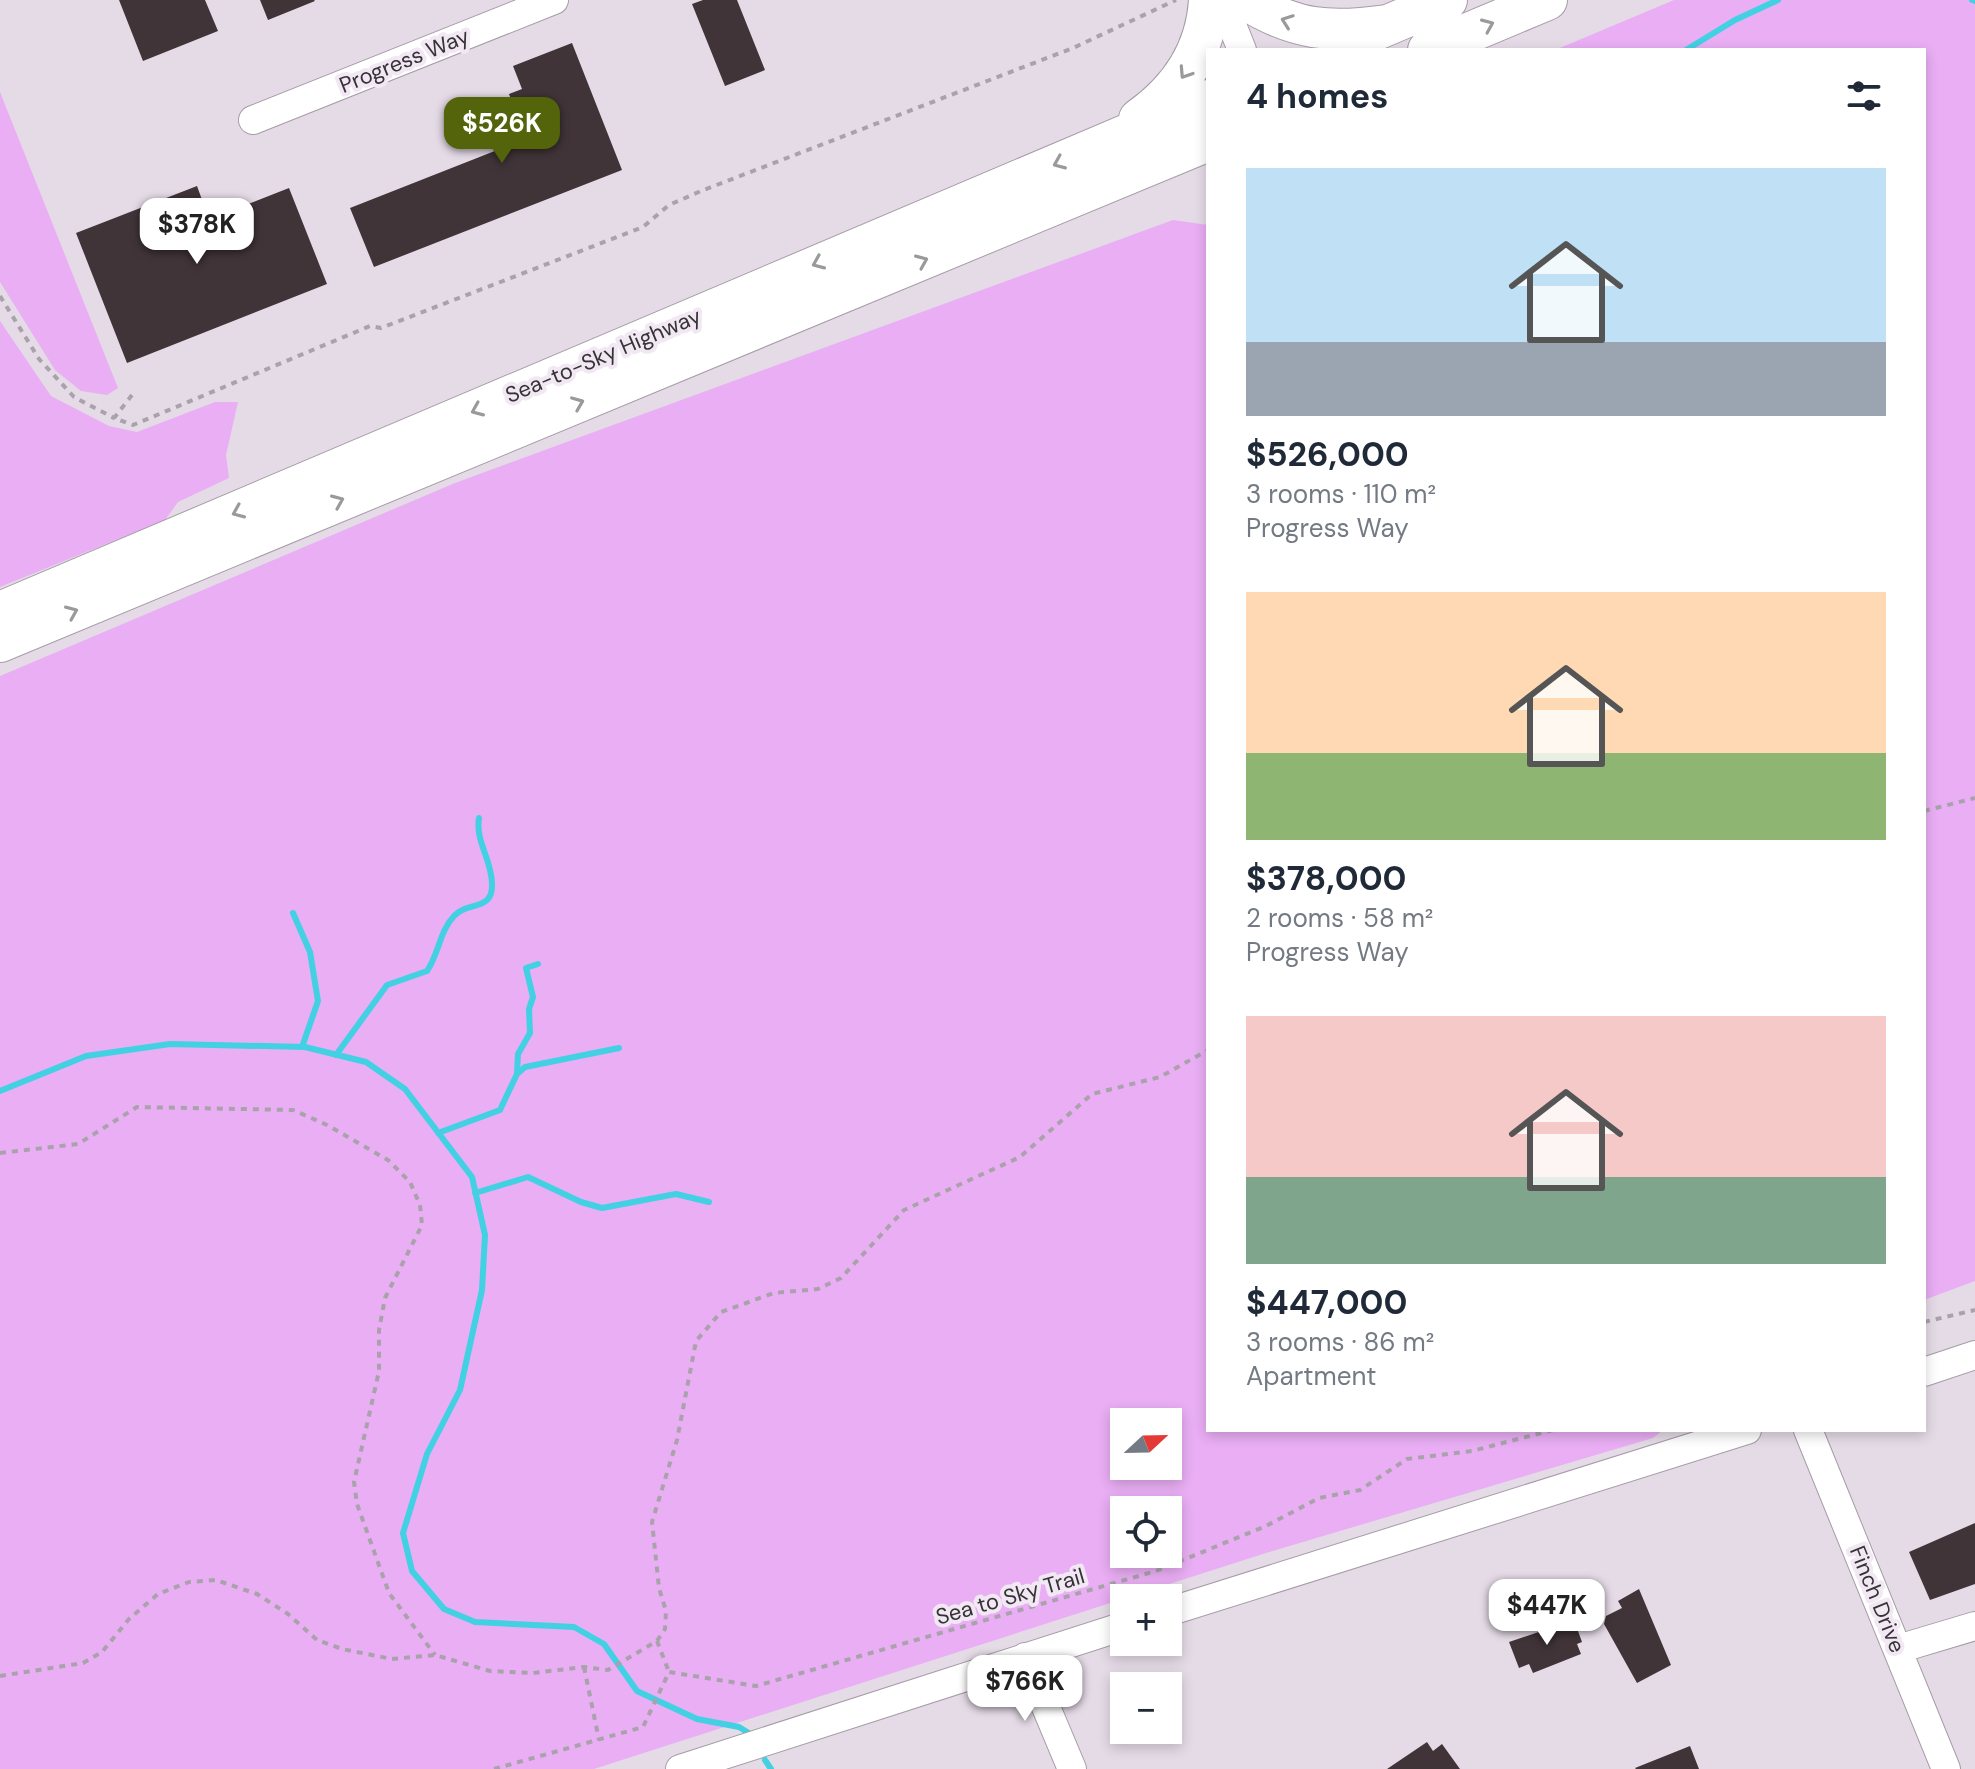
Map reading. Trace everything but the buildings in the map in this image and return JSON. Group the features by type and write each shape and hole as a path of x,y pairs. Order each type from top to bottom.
{"highway":[{"path":"1103,144 1156,107 1184,77 1201,42 1209,0"},
{"path":"1246,0 1268,13 1316,30 1351,30 1387,25"},
{"path":"1333,48 1447,0"},
{"path":"1433,48 1547,0"},
{"name":"Sea-to-Sky Highway","path":"0,612 1206,101"},
{"name":"Sea-to-Sky Highway","path":"0,642 1206,142"},
{"path":"1133,173 1187,163 1206,163"}],"street":[{"name":"Progress Way","path":"253,120 554,0"},
{"path":"1222,0 1241,48"},
{"path":"1926,1371 1975,1355"},
{"path":"1182,1608 1741,1432"},
{"name":"Finch Drive","path":"1809,1432 1946,1769"},
{"path":"1898,1649 1975,1626"},
{"path":"680,1769 1110,1630"},
{"path":"1025,1657 1072,1769"}],"path":[{"path":"0,296 39,359 74,397 133,425 370,326 381,328 643,227 669,205 701,191 1073,48 1176,0"},
{"path":"114,418 132,395"},
{"path":"1926,810 1975,798"},
{"path":"0,1676 83,1663 102,1652 129,1619 158,1594 189,1582 216,1580 257,1594 288,1614 317,1640 342,1649 392,1659 435,1655 490,1671 533,1673 584,1667 608,1670 657,1641 665,1629 666,1611 659,1588 652,1522 677,1440 696,1341 721,1312 774,1293 818,1289 841,1278 904,1210 1020,1157 1092,1094 1160,1077 1206,1052"},
{"path":"0,1153 78,1144 137,1107 293,1110 327,1125 388,1160 410,1182 420,1205 422,1225 385,1298 379,1371 354,1482 357,1504 389,1593 435,1655"},
{"path":"1926,1322 1975,1310"},
{"name":"Sea to Sky Trail","path":"669,1672 756,1686 1156,1571 1266,1526 1319,1498 1360,1490 1407,1459 1472,1451 1545,1432"},
{"path":"494,1769 643,1727 669,1672 657,1641"},
{"path":"584,1667 599,1740"}],"shaded area":[{"path":"1674,0 1975,0 1975,1281 1926,1299 1926,48 1560,48"},
{"path":"0,92 118,388 107,395 81,391 55,370 0,282"},
{"path":"1173,220 1206,225 1206,1432 1660,1432 1653,1438 1170,1584 1110,1584 1110,1603 594,1769 0,1769 0,676 455,483"},
{"path":"0,321 51,396 109,426 137,432 215,402 238,402 226,455 229,478 178,502 165,520 0,587"}],"waterway":[{"path":"1689,48 1735,20 1778,0"},
{"path":"336,1055 387,985 427,971 454,916 488,899 492,884 479,835 479,818"},
{"path":"293,913 310,952 318,1001 302,1047"},
{"path":"517,1074 518,1054 530,1033 529,1009 533,997 526,968 538,964"},
{"path":"0,1091 86,1056 170,1044 305,1047 366,1062 405,1089 472,1177 485,1235 482,1290 460,1390 427,1454 403,1533 412,1571 444,1609 475,1622 574,1627 604,1644 637,1691 697,1719 739,1727 752,1735"},
{"path":"438,1133 500,1110 517,1074 525,1067 619,1048"},
{"path":"475,1193 528,1177 581,1202 602,1208 676,1194 709,1202"},
{"path":"765,1760 771,1769"}]}
